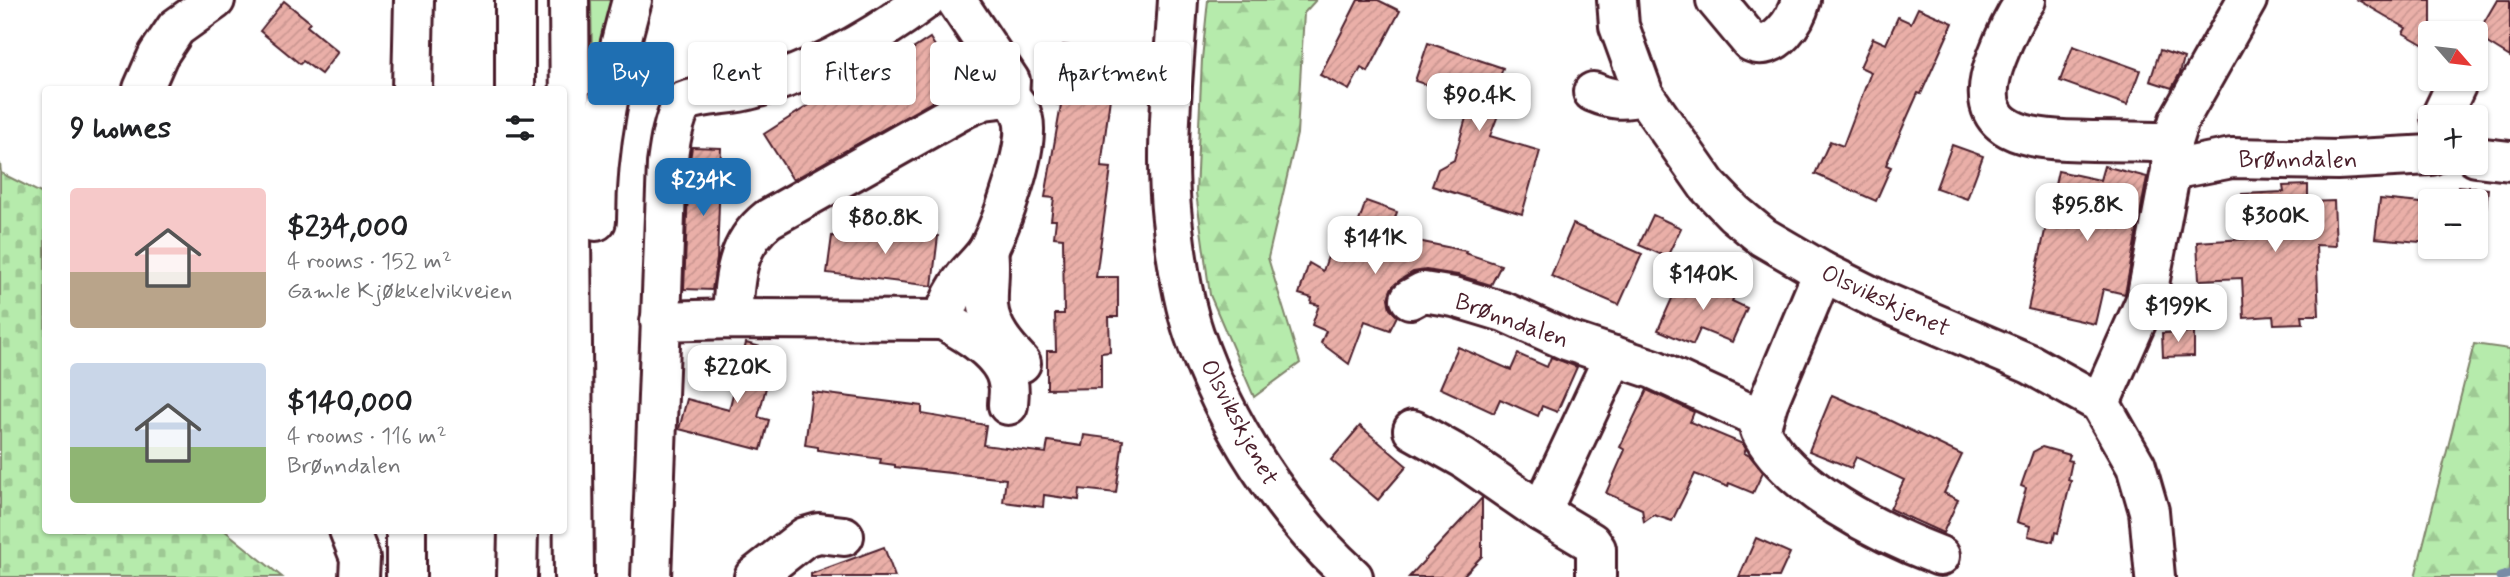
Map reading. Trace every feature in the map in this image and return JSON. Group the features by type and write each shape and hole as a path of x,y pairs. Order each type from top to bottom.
{"main road":[{"path":"144,86 176,28 215,0"},
{"path":"412,86 414,0"},
{"path":"514,0 515,86"},
{"path":"569,0 574,577"},
{"path":"573,373 595,323 596,189 601,132 612,74 632,0"},
{"path":"651,577 667,164 672,128 683,102 700,95 748,91 793,77 898,20 925,0"},
{"path":"956,0 984,42"},
{"name":"Olsvikskjenet","path":"1178,0 1170,147 1172,218 1194,333 1219,394 1247,445 1279,495 1347,575"},
{"name":"Olsvikskjenet","path":"1617,0 1619,26 1644,94 1707,185 1734,213 1763,237 1823,272 1877,299 2030,365 2100,403"},
{"path":"1716,0 1751,42 1765,45 1777,39 1798,12 1801,0"},
{"name":"Brønndalen","path":"2026,0 2011,21 1988,78 1987,99 2000,121 2021,135 2171,156 2337,160 2418,152"},
{"path":"2155,577 2149,511 2136,466 2100,403 2146,300 2179,120 2247,0"},
{"path":"1593,92 1611,100 1629,99 1644,94"},
{"path":"732,319 740,254 755,229 768,219 972,105"},
{"path":"943,320 950,300 962,280 988,250 1014,182 1024,141 1024,120 1017,105"},
{"path":"2488,158 2510,161"},
{"path":"988,250 988,308 1001,341 1026,369"},
{"path":"1823,272 1760,430 1766,443 1794,474 1851,516 1940,556"},
{"name":"Brønndalen","path":"1410,299 1423,292 1454,297 1504,313 1566,340 1653,369 1755,416 1763,417"},
{"path":"660,321 943,320 964,331 999,361 1009,383 1008,405"},
{"path":"1541,512 1614,356"},
{"path":"1413,430 1463,458 1541,512 1591,542 1596,549 1596,577"},
{"path":"754,577 805,537 819,533 844,536"},
{"path":"351,534 360,558 359,577"},
{"path":"406,534 406,577"},
{"path":"517,577 518,534"}],"green space":[{"path":"591,0 616,0 607,42 592,42"},
{"path":"1208,0 1316,0 1304,13 1297,134 1268,258 1300,363 1254,397 1210,295 1196,193 1202,59"},
{"path":"0,163 1,173 42,194 42,534 229,534 282,577 0,577"},
{"path":"2474,344 2510,349 2510,577 2415,577"}],"building":[{"path":"1358,0 1378,0 1400,11 1368,72 1361,68 1349,90 1320,75"},
{"path":"2358,0 2431,0 2431,21 2418,21 2418,42 2403,33 2406,28"},
{"path":"2497,0 2510,0 2510,57 2488,43 2488,21 2485,21"},
{"path":"284,1 310,22 307,26 338,52 321,74 303,61 300,64 260,31"},
{"path":"1918,8 1953,23 1886,165 1891,167 1876,201 1815,174 1830,141 1843,146 1871,72 1860,67 1873,38 1886,44 1898,17 1911,23"},
{"path":"930,38 932,42 930,42 930,103 793,180 764,134 809,105 916,105 916,47"},
{"path":"1428,43 1503,68 1498,83 1506,85 1502,96 1505,97 1490,136 1540,151 1522,214 1432,186 1438,169 1454,160 1471,100 1415,81"},
{"path":"2073,46 2140,70 2127,105 2060,81"},
{"path":"2160,50 2184,58 2172,88 2150,81"},
{"path":"1061,105 1109,105 1101,167 1111,168 1096,277 1118,277 1118,317 1109,317 1110,352 1101,353 1101,388 1047,389 1047,351 1056,351 1055,314 1064,314 1063,238 1054,237 1056,220 1051,220 1054,198 1045,197"},
{"path":"1952,145 1983,156 1967,199 1936,188"},
{"path":"692,147 721,148 717,259 712,290 684,289"},
{"path":"2104,166 2147,177 2125,294 2103,289 2095,324 2028,309 2058,171 2100,180"},
{"path":"2308,185 2308,202 2334,201 2336,246 2316,245 2319,315 2302,315 2303,323 2274,324 2273,316 2244,318 2242,278 2199,280 2197,242 2245,239 2242,194 2284,192 2283,186"},
{"path":"2458,186 2488,189 2458,189"},
{"path":"2380,199 2418,203 2418,242 2375,238"},
{"path":"1366,201 1397,212 1389,235 1466,251 1465,253 1501,265 1491,285 1458,275 1426,270 1413,272 1400,280 1392,287 1388,298 1390,309 1397,316 1390,330 1365,321 1349,364 1321,343 1326,331 1312,325 1319,305 1311,303 1312,298 1299,294 1309,263 1323,271 1340,222 1357,227"},
{"path":"1653,215 1681,228 1667,257 1639,245"},
{"path":"1573,224 1642,254 1619,305 1551,276"},
{"path":"853,225 938,236 932,286 827,273 832,236 851,239"},
{"path":"1712,277 1738,288 1732,301 1747,308 1732,342 1700,329 1693,345 1658,330 1681,278 1706,290"},
{"path":"2194,332 2194,356 2163,357 2162,333"},
{"path":"746,343 776,351 758,417 769,420 761,450 679,429 687,399 729,410"},
{"path":"1458,347 1511,370 1518,354 1547,367 1551,357 1577,367 1557,412 1542,406 1538,416 1500,399 1494,413 1440,388"},
{"path":"1647,390 1694,412 1690,422 1743,444 1746,449 1744,453 1750,456 1763,472 1753,493 1695,474 1672,521 1654,515 1644,522 1642,509 1606,493 1625,450 1620,447"},
{"path":"812,392 922,406 922,414 986,425 983,445 1046,453 1048,441 1082,446 1084,435 1123,440 1116,493 1080,489 1079,500 1044,495 1043,507 1003,502 1006,479 895,467 880,463 881,459 818,450 818,447 805,445"},
{"path":"1832,395 1962,455 1944,493 1958,500 1943,533 1890,509 1904,480 1856,457 1851,468 1809,451"},
{"path":"1360,426 1407,466 1378,500 1331,460"},
{"path":"2042,447 2070,455 2068,460 2072,461 2068,480 2071,481 2058,533 2055,532 2053,542 2028,536 2030,526 2017,522 2026,488 2021,486 2033,452"},
{"path":"1482,498 1482,556 1462,577 1409,577"},
{"path":"1756,538 1790,553 1779,577 1739,577"},
{"path":"884,547 895,577 811,577 811,574"}],"waterway":[{"path":"2500,577 2510,574"}]}
